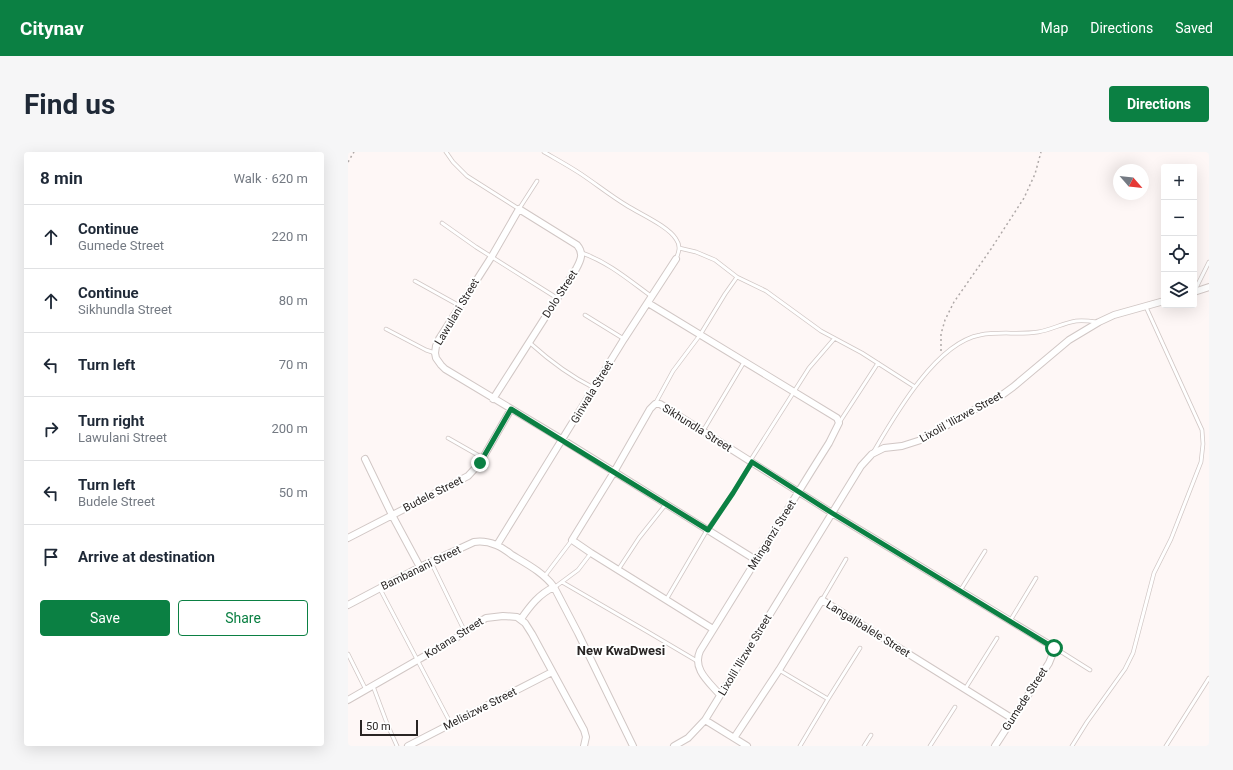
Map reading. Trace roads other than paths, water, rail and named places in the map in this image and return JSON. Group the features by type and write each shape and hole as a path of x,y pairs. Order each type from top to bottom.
{"street":[{"path":"519,210 576,245 582,253"},
{"name":"Lawulani Street","path":"519,210 492,256 439,339 435,353 438,362 446,369 492,398 563,440 756,560"},
{"name":"Dolo Street","path":"492,398 576,268 581,259 582,253"},
{"name":"Ginwala Street","path":"497,545 624,339 676,259"},
{"path":"1197,291 1209,287"},
{"name":"Lixolil 'Ilizwe Street","path":"674,746 688,738 705,720 861,466 872,454 884,448 902,446 924,439 966,414 992,401 1013,387 1069,340 1099,322 1114,315 1161,302"},
{"path":"648,303 836,418 839,423"},
{"name":"Sikhundla Street","path":"572,540 655,404 660,404 832,513"},
{"name":"Budele Street","path":"348,538 468,476 475,470 483,458 511,409"},
{"name":"Mtinganzi Street","path":"697,661 700,651 713,629 829,443 839,423"},
{"path":"365,459 392,515 420,567"},
{"path":"832,513 1054,648"},
{"path":"572,540 713,629"},
{"name":"Bambanani Street","path":"348,605 420,567 474,542 497,545"},
{"path":"497,545 544,577 554,588 578,633 633,746"},
{"path":"554,588 542,594 521,619 532,634 586,733 584,746"},
{"name":"Langalibalele Street","path":"734,738 779,670 822,600 1013,718"},
{"name":"Kotana Street","path":"348,700 466,632 486,618 503,616 517,617 521,619"},
{"name":"Gumede Street","path":"995,746 1049,663 1054,648"},
{"path":"697,661 703,675 720,695"},
{"name":"Melisizwe Street","path":"408,746 552,672"},
{"path":"705,720 746,746"}],"lane":[{"path":"446,152 453,162 467,176 519,210 537,181"},
{"path":"544,152 627,206 664,228 674,236 680,248 676,259"},
{"path":"442,223 476,247 557,298"},
{"path":"680,248 708,256 737,277 766,291 834,339 878,363 915,387"},
{"path":"582,253 606,264 652,297"},
{"path":"1197,286 1209,262"},
{"path":"655,404 673,371 700,335 737,277"},
{"path":"415,281 460,306"},
{"path":"1072,746 1087,722 1125,669 1133,653 1154,573 1171,539 1200,462 1203,444 1202,430 1146,306"},
{"path":"585,315 624,339"},
{"path":"872,454 895,415 915,387 942,356 954,346 966,339 980,335 1037,332 1075,321 1084,320 1099,322"},
{"path":"386,329 426,350 435,353"},
{"path":"666,600 794,392 815,360 834,339"},
{"path":"528,342 560,368 594,388"},
{"path":"703,431 744,362"},
{"path":"839,423 878,363"},
{"path":"448,438 483,458"},
{"path":"618,570 639,538 666,504"},
{"path":"544,577 572,540"},
{"path":"960,591 985,551"},
{"path":"554,588 578,570 591,553"},
{"path":"822,600 846,559"},
{"path":"431,562 466,632"},
{"path":"1010,621 1036,578"},
{"path":"562,582 697,661"},
{"path":"380,589 451,724"},
{"path":"965,689 997,638"},
{"path":"800,746 860,648"},
{"path":"1054,648 1090,670"},
{"path":"348,654 366,690"},
{"path":"779,670 828,699"},
{"path":"1166,746 1209,678"},
{"path":"373,686 388,726 398,746"},
{"path":"930,746 955,707"},
{"path":"864,746 870,735"}],"district":[{"name":"New KwaDwesi","path":"621,650"}]}
